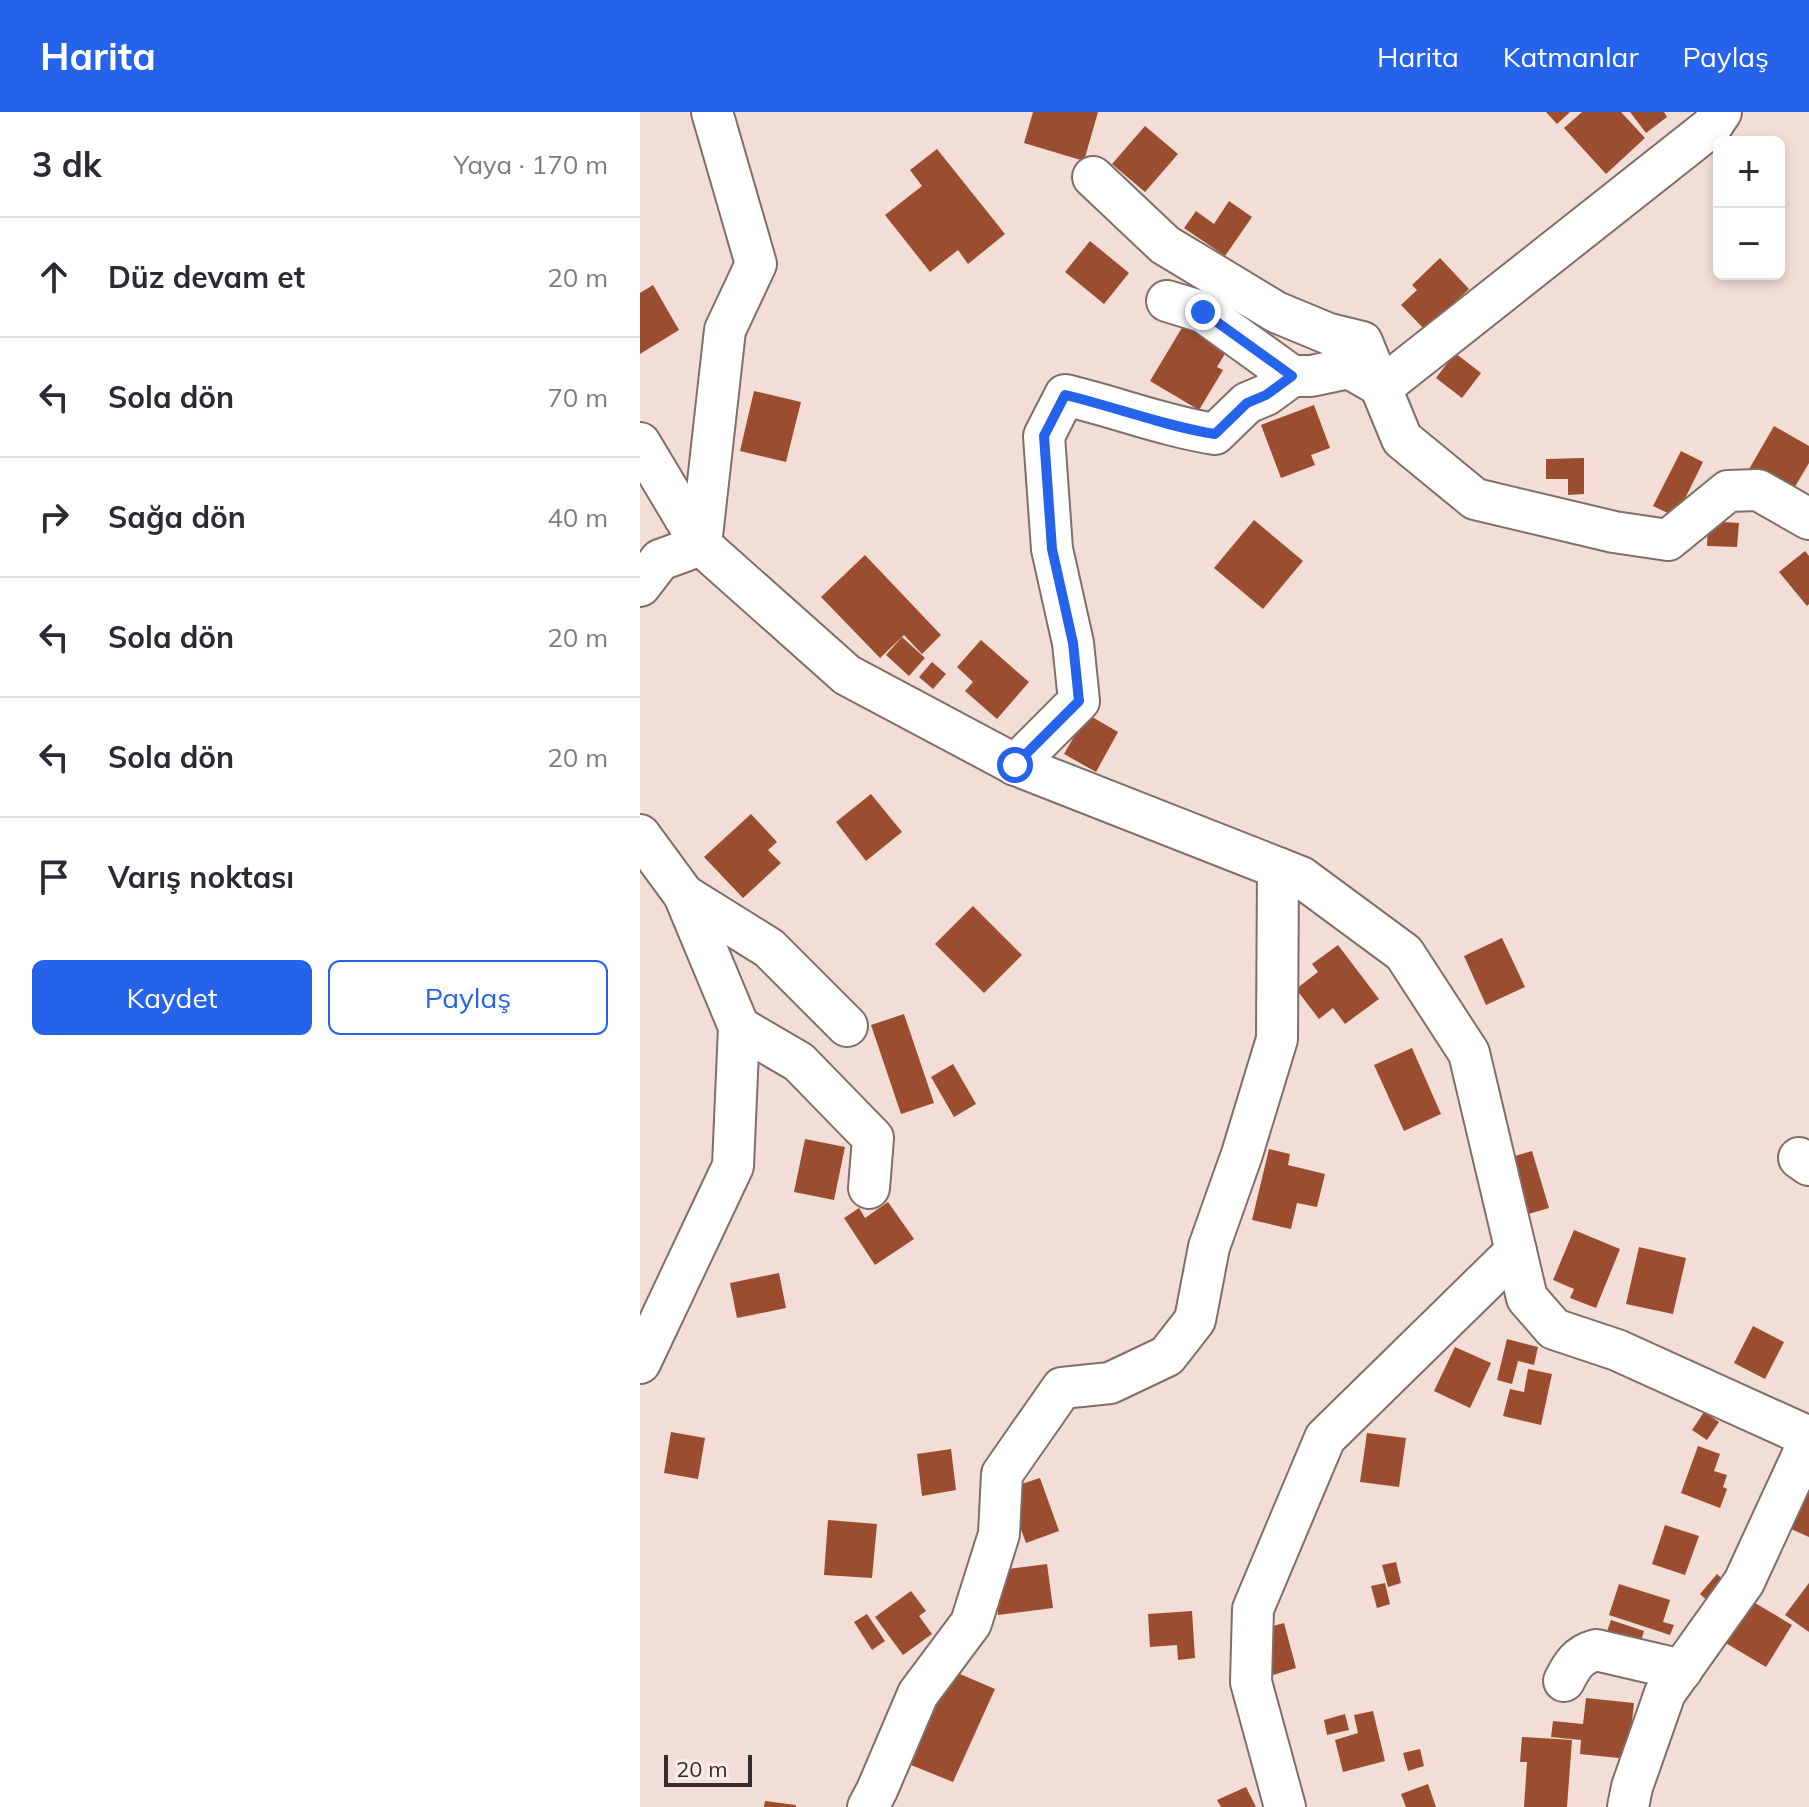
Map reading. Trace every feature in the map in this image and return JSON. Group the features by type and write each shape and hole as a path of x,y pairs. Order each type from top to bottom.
{"street":[{"path":"701,545 725,330 756,264 712,112"},
{"path":"1382,387 1711,127 1721,112"},
{"path":"1093,177 1165,245 1276,312 1329,334 1362,342 1402,439 1475,499 1614,532 1668,540 1728,491 1758,490 1809,519"},
{"path":"1167,301 1203,312 1292,376 1311,376 1349,368 1382,387"},
{"path":"1015,765 1079,701 1073,643 1052,549 1044,436 1065,395 1111,406 1174,427 1215,434 1247,403 1266,395 1292,376"},
{"path":"640,443 701,545 847,675 1015,765 1301,877 1404,953 1469,1053 1527,1298 1554,1329 1617,1350 1809,1439 1744,1582 1665,1693 1628,1807"},
{"path":"640,586 660,560 701,545"},
{"path":"640,835 684,895 739,1027 733,1166 640,1363"},
{"path":"868,1807 918,1694 971,1623 999,1534 1002,1474 1062,1388 1110,1383 1167,1356 1195,1320 1209,1247 1242,1154 1277,1039 1278,868"},
{"path":"684,895 769,948 847,1026"},
{"path":"739,1027 799,1062 873,1138 869,1188"},
{"path":"1285,1807 1251,1682 1253,1609 1265,1580 1325,1438 1516,1251"},
{"path":"1564,1681 1575,1661 1585,1652 1596,1650 1682,1670"}],"building":[{"path":"1033,112 1098,112 1084,161 1024,143"},
{"path":"1546,112 1570,112 1557,124"},
{"path":"1582,112 1621,112 1645,138 1606,174 1564,128"},
{"path":"1630,112 1664,112 1667,117 1646,133"},
{"path":"1145,126 1178,154 1145,192 1112,164"},
{"path":"937,149 1005,234 968,264 958,250 930,272 885,215 922,186 910,170"},
{"path":"1229,201 1252,217 1225,256 1184,228 1196,211 1214,224"},
{"path":"1090,241 1129,273 1104,304 1065,272"},
{"path":"1440,258 1469,289 1425,330 1401,305 1417,290 1412,285"},
{"path":"653,285 679,330 640,354 640,293"},
{"path":"1186,321 1229,347 1217,367 1223,370 1199,410 1150,381"},
{"path":"1455,353 1481,373 1462,398 1436,378"},
{"path":"754,391 801,402 786,462 740,451"},
{"path":"1314,405 1330,448 1311,455 1315,465 1281,478 1261,425"},
{"path":"1774,426 1809,446 1809,463 1790,495 1748,471"},
{"path":"1681,451 1703,462 1676,517 1653,506"},
{"path":"1584,458 1584,494 1568,495 1568,479 1546,479 1546,459"},
{"path":"1254,520 1303,561 1263,609 1214,568"},
{"path":"1708,521 1739,523 1737,547 1707,546"},
{"path":"1805,551 1809,556 1807,606 1779,572"},
{"path":"865,555 941,635 922,654 904,635 880,658 821,597"},
{"path":"902,637 925,658 909,676 886,655"},
{"path":"981,640 1029,682 997,719 965,691 973,682 957,667"},
{"path":"932,662 946,674 933,689 919,677"},
{"path":"1087,714 1118,732 1096,772 1064,754"},
{"path":"871,794 902,832 866,861 836,822"},
{"path":"751,814 777,842 768,850 781,863 743,898 704,857"},
{"path":"973,906 1022,955 984,993 935,944"},
{"path":"1502,938 1525,987 1486,1005 1464,956"},
{"path":"1338,945 1379,999 1345,1024 1333,1008 1319,1019 1296,989 1318,972 1312,964"},
{"path":"904,1014 934,1103 901,1114 871,1025"},
{"path":"1412,1048 1441,1114 1404,1131 1374,1065"},
{"path":"953,1064 976,1104 954,1117 931,1077"},
{"path":"805,1139 845,1147 834,1200 794,1192"},
{"path":"1269,1149 1290,1154 1288,1165 1325,1174 1317,1207 1297,1203 1291,1229 1252,1220"},
{"path":"1532,1151 1549,1208 1521,1216 1505,1159"},
{"path":"888,1202 914,1239 875,1265 844,1218 859,1208 865,1218"},
{"path":"1574,1230 1620,1249 1596,1308 1570,1298 1574,1289 1553,1280"},
{"path":"1639,1247 1686,1258 1673,1314 1626,1304"},
{"path":"779,1273 786,1308 737,1318 730,1283"},
{"path":"1753,1326 1784,1342 1765,1379 1734,1363"},
{"path":"1507,1339 1538,1347 1534,1365 1518,1361 1512,1384 1497,1380"},
{"path":"1455,1347 1491,1363 1470,1408 1434,1391"},
{"path":"1528,1369 1552,1374 1541,1425 1503,1416 1510,1389 1524,1392"},
{"path":"1704,1412 1719,1422 1707,1440 1692,1430"},
{"path":"671,1432 705,1438 698,1479 664,1473"},
{"path":"1367,1433 1406,1438 1399,1487 1360,1482"},
{"path":"1698,1446 1720,1454 1714,1471 1727,1475 1723,1487 1727,1489 1720,1508 1681,1493"},
{"path":"951,1449 956,1490 922,1496 917,1454"},
{"path":"1809,1475 1809,1537 1782,1525"},
{"path":"1040,1478 1059,1531 1026,1543 1006,1489"},
{"path":"828,1520 877,1524 872,1578 824,1575"},
{"path":"1665,1525 1699,1536 1685,1575 1652,1564"},
{"path":"1396,1562 1401,1583 1388,1587 1382,1565"},
{"path":"1047,1564 1053,1608 998,1615 992,1571"},
{"path":"1717,1574 1729,1585 1712,1605 1700,1594"},
{"path":"1385,1583 1390,1604 1377,1608 1371,1586"},
{"path":"1809,1583 1809,1632 1785,1615"},
{"path":"1619,1584 1670,1600 1663,1622 1674,1625 1670,1635 1609,1615"},
{"path":"911,1591 926,1611 919,1616 932,1634 903,1655 875,1617"},
{"path":"1750,1600 1792,1625 1766,1667 1724,1642"},
{"path":"1192,1611 1195,1658 1178,1660 1177,1645 1150,1647 1148,1614"},
{"path":"867,1614 885,1641 872,1650 854,1622"},
{"path":"1611,1620 1644,1631 1639,1648 1605,1637"},
{"path":"1284,1623 1296,1668 1273,1675 1261,1629"},
{"path":"946,1668 995,1689 953,1782 906,1763"},
{"path":"1586,1698 1634,1703 1628,1759 1580,1754 1581,1740 1551,1737 1553,1721 1583,1724"},
{"path":"1373,1711 1385,1761 1343,1772 1335,1740 1358,1733 1354,1715"},
{"path":"1345,1714 1349,1730 1327,1735 1324,1720"},
{"path":"1522,1737 1572,1740 1567,1807 1524,1807 1527,1762 1520,1762"},
{"path":"1420,1749 1424,1766 1408,1771 1403,1753"},
{"path":"1428,1784 1436,1807 1406,1807 1401,1794"},
{"path":"1246,1787 1256,1807 1221,1807 1217,1800"},
{"path":"765,1801 796,1805 796,1807 764,1807"}],"route":[{"path":"1015,765 1079,701 1073,643 1052,549 1044,436 1065,395 1111,406 1174,427 1215,434 1247,403 1266,395 1292,376 1203,312"}]}
